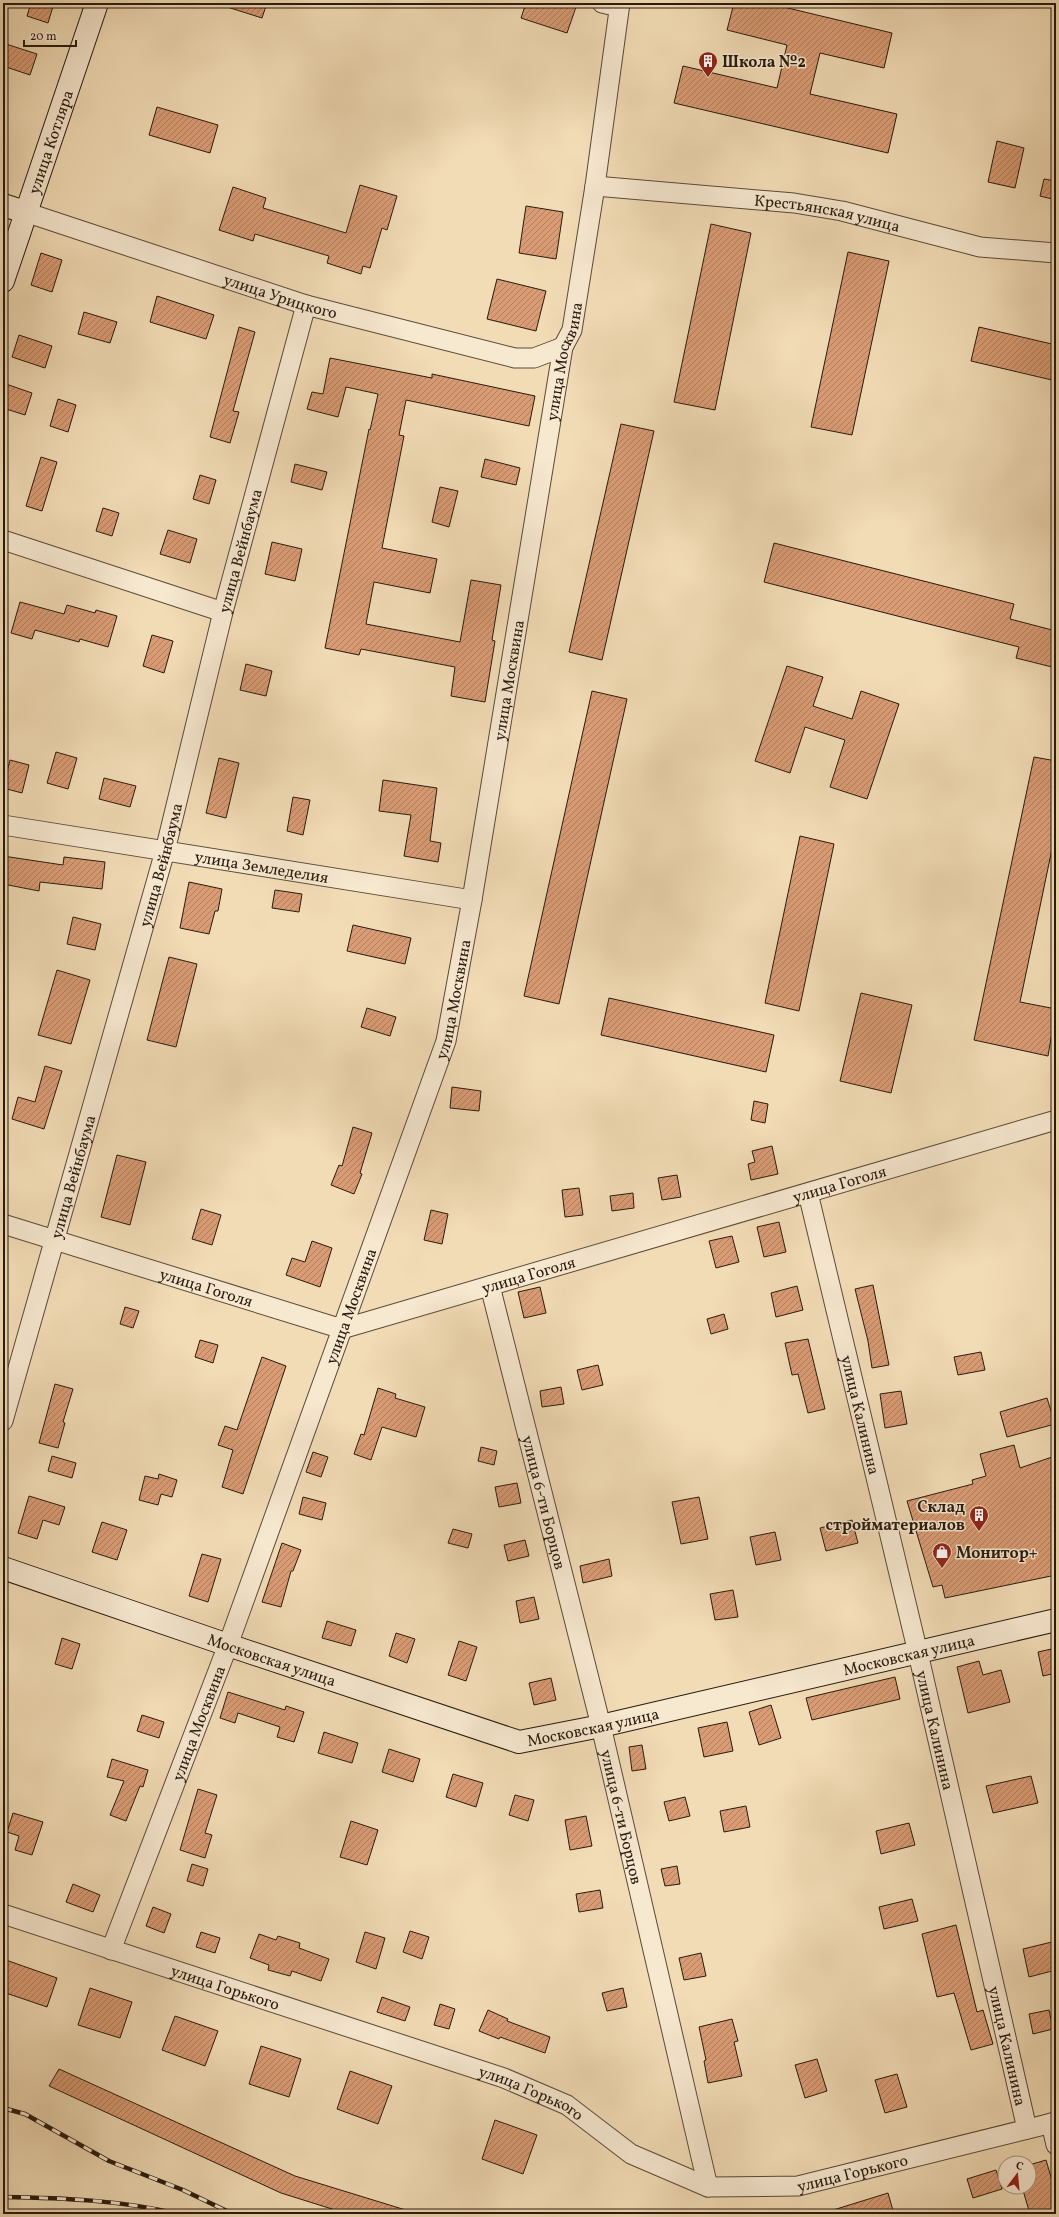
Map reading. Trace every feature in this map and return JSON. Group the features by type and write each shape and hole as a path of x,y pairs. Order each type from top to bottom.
{"street":[{"name":"улица Котляра","path":"3,281 25,212 97,3"},
{"name":"улица Москвина","path":"111,1950 228,1645 446,1041 472,900 563,348 572,330 595,186 614,4"},
{"name":"Крестьянская улица","path":"595,186 794,203 842,211 980,247 1056,253"},
{"name":"улица Урицкого","path":"3,205 306,305 515,358 534,358 563,348"},
{"name":"улица Вейнбаума","path":"3,1420 165,850 224,612 306,305"},
{"path":"3,540 224,612"},
{"name":"улица Земледелия","path":"3,825 472,900"},
{"name":"улица Гоголя","path":"3,1224 342,1329 1056,1120"},
{"name":"улица Калинина","path":"808,1193 918,1653 1027,2129"},
{"name":"улица 6-ти Борцов","path":"490,1286 601,1726 708,2187"},
{"name":"Московская улица","path":"3,1568 519,1742 601,1726 1056,1620"},
{"name":"улица Горького","path":"3,1914 504,2078 567,2105 631,2154 708,2187 798,2186 1054,2122"},
{"path":"1054,2122 1056,2145"}],"building":[{"path":"31,3 54,3 48,23 27,16"},
{"path":"225,3 267,3 262,18 224,6"},
{"path":"526,3 563,3 576,7 567,33 521,18"},
{"name":"Школа №2","path":"734,3 767,3 892,33 884,68 820,53 810,94 897,114 888,153 674,103 683,66 777,88 787,45 727,30"},
{"path":"6,44 37,54 30,75 3,66"},
{"path":"157,107 218,125 210,153 149,135"},
{"path":"997,141 1024,148 1015,188 988,182"},
{"path":"1044,179 1056,181 1056,200 1040,196"},
{"path":"360,185 397,196 387,230 382,228 370,268 363,266 361,274 327,263 329,256 255,234 253,241 219,230 233,187 266,198 263,208 346,233"},
{"path":"526,206 563,212 556,259 519,253"},
{"path":"711,224 751,233 715,410 674,402"},
{"path":"848,252 889,261 852,435 811,427"},
{"path":"41,253 62,260 52,292 31,285"},
{"path":"497,279 546,291 536,331 487,319"},
{"path":"157,296 214,315 206,339 150,322"},
{"path":"84,312 117,322 110,343 78,334"},
{"path":"239,327 255,332 233,411 239,412 230,443 210,437"},
{"path":"979,327 1056,345 1056,381 971,361"},
{"path":"19,335 52,346 45,368 12,357"},
{"path":"330,358 432,378 432,374 535,396 529,426 406,400 399,435 404,436 382,548 437,559 430,593 374,582 366,624 460,642 471,580 501,585 492,640 495,641 485,702 451,696 455,667 361,649 359,655 325,648 369,429 370,430 378,394 346,387 338,417 307,409 312,392 323,394"},
{"path":"3,383 32,393 25,415 3,408"},
{"path":"58,399 76,405 68,432 50,426"},
{"path":"621,424 654,431 602,660 569,652"},
{"path":"41,457 57,462 42,511 26,506"},
{"path":"485,459 520,468 516,485 481,477"},
{"path":"295,464 327,472 322,490 291,482"},
{"path":"200,475 216,480 209,504 193,499"},
{"path":"440,487 458,491 449,527 432,522"},
{"path":"103,508 119,513 112,536 96,531"},
{"path":"168,530 197,539 190,563 160,554"},
{"path":"272,542 302,549 295,581 265,574"},
{"path":"774,543 1014,604 1010,619 1056,631 1056,668 1016,658 1019,647 764,582"},
{"path":"20,602 64,614 67,605 95,613 96,610 117,616 108,647 80,639 79,642 35,630 32,639 11,633"},
{"path":"152,635 173,641 164,673 143,666"},
{"path":"246,664 272,671 266,696 240,690"},
{"path":"787,666 823,677 813,706 852,719 861,691 899,704 867,799 830,787 845,740 805,727 790,773 755,761"},
{"path":"592,691 627,699 559,1004 524,996"},
{"path":"56,752 77,758 68,789 47,783"},
{"path":"1034,757 1056,761 1056,830 1020,1002 1056,1009 1048,1056 974,1040"},
{"path":"219,758 239,763 226,818 206,813"},
{"path":"10,760 29,765 22,793 3,788"},
{"path":"104,778 136,786 130,807 99,799"},
{"path":"383,780 437,788 430,841 441,843 438,862 404,856 411,815 379,811"},
{"path":"293,797 310,800 303,835 287,831"},
{"path":"800,836 834,844 799,1011 765,1003"},
{"path":"3,856 63,865 64,857 105,862 102,889 40,882 39,891 3,884"},
{"path":"189,882 222,889 218,911 215,911 209,934 180,928"},
{"path":"275,890 302,894 299,912 272,908"},
{"path":"73,917 101,924 95,950 67,944"},
{"path":"353,925 411,938 405,964 347,951"},
{"path":"169,957 197,964 176,1047 147,1040"},
{"path":"57,970 90,980 71,1044 38,1035"},
{"path":"861,993 912,1005 891,1093 840,1081"},
{"path":"609,998 774,1035 766,1072 601,1035"},
{"path":"367,1008 396,1017 390,1036 361,1027"},
{"path":"45,1066 62,1071 44,1129 12,1119 18,1097 35,1102"},
{"path":"452,1087 481,1091 479,1111 450,1108"},
{"path":"754,1101 768,1104 765,1123 751,1120"},
{"path":"353,1127 372,1133 360,1173 362,1174 354,1194 331,1185 339,1165 342,1166"},
{"path":"772,1146 778,1174 751,1180 748,1164 755,1162 752,1151"},
{"path":"117,1155 146,1162 130,1225 101,1217"},
{"path":"677,1175 681,1197 662,1200 658,1178"},
{"path":"579,1188 583,1215 565,1217 562,1190"},
{"path":"633,1193 634,1208 612,1211 610,1196"},
{"path":"201,1209 221,1215 212,1245 192,1239"},
{"path":"431,1210 448,1214 442,1244 424,1240"},
{"path":"779,1222 786,1252 764,1257 757,1227"},
{"path":"732,1236 739,1262 716,1268 709,1241"},
{"path":"312,1241 332,1248 320,1287 286,1275 292,1258 305,1262"},
{"path":"873,1285 889,1365 872,1368 868,1341 855,1289"},
{"path":"797,1286 803,1310 776,1317 771,1293"},
{"path":"540,1287 546,1313 524,1318 518,1292"},
{"path":"125,1307 139,1311 133,1328 120,1324"},
{"path":"724,1314 728,1329 711,1334 707,1319"},
{"path":"808,1339 825,1409 808,1413 798,1374 792,1375 785,1343"},
{"path":"200,1340 218,1345 213,1363 195,1357"},
{"path":"981,1352 985,1370 958,1375 954,1357"},
{"path":"262,1357 286,1366 243,1494 222,1487 233,1450 218,1445 225,1426 237,1430"},
{"path":"598,1365 603,1385 582,1390 577,1370"},
{"path":"55,1384 73,1389 63,1422 65,1423 58,1448 39,1443"},
{"path":"561,1387 564,1404 542,1407 540,1391"},
{"path":"378,1388 396,1394 395,1398 425,1407 416,1437 382,1427 371,1460 354,1454 361,1434 364,1435"},
{"path":"901,1391 907,1424 885,1428 880,1394"},
{"path":"1047,1398 1055,1424 1007,1437 1000,1412"},
{"path":"1014,1445 1020,1468 1052,1457 1056,1472 1056,1575 945,1598 942,1585 933,1587 907,1501 973,1484 972,1480 986,1476 980,1454"},
{"path":"481,1447 497,1451 494,1465 478,1461"},
{"path":"313,1452 328,1457 321,1477 306,1472"},
{"path":"52,1456 76,1463 72,1478 48,1471"},
{"path":"159,1474 177,1480 172,1497 161,1494 158,1505 139,1500 145,1476 158,1479"},
{"path":"517,1483 521,1503 499,1507 495,1487"},
{"path":"29,1496 65,1507 59,1525 43,1520 37,1539 18,1533"},
{"path":"303,1497 326,1503 322,1520 299,1514"},
{"path":"699,1497 708,1539 681,1544 672,1502"},
{"path":"852,1520 858,1543 826,1551 820,1528"},
{"path":"102,1522 127,1530 117,1560 92,1552"},
{"path":"453,1529 472,1534 468,1548 448,1543"},
{"path":"775,1532 781,1560 756,1565 750,1537"},
{"path":"525,1540 529,1556 508,1561 504,1545"},
{"path":"282,1543 301,1550 293,1571 291,1571 281,1607 262,1602"},
{"path":"202,1554 221,1559 208,1602 189,1596"},
{"path":"609,1559 612,1576 583,1583 580,1566"},
{"path":"733,1590 738,1617 715,1620 710,1594"},
{"path":"534,1597 539,1619 520,1623 516,1601"},
{"path":"327,1621 356,1630 351,1646 322,1638"},
{"path":"396,1633 415,1639 407,1663 389,1656"},
{"path":"62,1638 80,1644 72,1669 55,1664"},
{"path":"459,1641 477,1647 466,1681 448,1675"},
{"path":"1056,1648 1056,1673 1043,1676 1038,1652"},
{"path":"979,1661 983,1675 1001,1670 1010,1702 968,1713 957,1667"},
{"path":"895,1677 900,1699 812,1720 806,1698"},
{"path":"551,1678 556,1700 534,1705 529,1683"},
{"path":"228,1692 285,1710 286,1706 304,1712 294,1742 277,1737 280,1727 238,1713 235,1723 220,1718"},
{"path":"771,1705 781,1738 759,1745 749,1712"},
{"path":"142,1715 164,1722 159,1738 137,1731"},
{"path":"727,1722 733,1751 704,1757 698,1728"},
{"path":"324,1732 358,1743 352,1763 318,1753"},
{"path":"642,1745 646,1769 632,1771 629,1747"},
{"path":"389,1749 420,1759 413,1782 382,1772"},
{"path":"112,1759 148,1770 143,1787 140,1786 126,1821 110,1815 124,1781 107,1777"},
{"path":"453,1774 483,1783 476,1807 446,1797"},
{"path":"1031,1776 1038,1803 993,1813 986,1786"},
{"path":"198,1789 217,1795 205,1833 212,1835 205,1858 180,1850"},
{"path":"515,1795 534,1800 528,1821 509,1815"},
{"path":"685,1797 690,1816 669,1821 664,1802"},
{"path":"746,1806 750,1827 724,1832 720,1811"},
{"path":"13,1813 43,1822 32,1855 15,1850 19,1836 7,1832"},
{"path":"586,1816 592,1846 570,1850 565,1820"},
{"path":"351,1821 378,1830 367,1865 340,1857"},
{"path":"909,1823 915,1845 881,1854 876,1831"},
{"path":"192,1864 208,1869 203,1886 187,1881"},
{"path":"677,1866 680,1884 665,1886 661,1869"},
{"path":"73,1884 100,1895 93,1912 66,1902"},
{"path":"600,1890 603,1908 579,1912 576,1894"},
{"path":"912,1899 918,1921 884,1929 879,1907"},
{"path":"153,1907 171,1914 164,1933 146,1926"},
{"path":"956,1925 977,2012 983,2010 993,2044 971,2050 954,1993 937,1997 922,1934"},
{"path":"410,1931 429,1937 422,1959 403,1952"},
{"path":"201,1932 220,1938 215,1953 196,1947"},
{"path":"365,1932 385,1938 376,1969 356,1962"},
{"path":"259,1934 276,1940 278,1936 300,1943 299,1948 329,1959 321,1981 292,1971 290,1976 268,1970 269,1965 250,1958"},
{"path":"1056,1941 1056,1970 1029,1977 1023,1949"},
{"path":"701,1953 706,1976 684,1980 679,1958"},
{"path":"3,1959 57,1978 47,2007 3,1992"},
{"path":"90,1988 132,2002 120,2038 78,2025"},
{"path":"623,1988 627,2007 607,2011 602,1993"},
{"path":"382,1997 410,2007 405,2021 377,2012"},
{"path":"440,2004 455,2009 449,2029 434,2025"},
{"path":"488,2010 508,2019 507,2021 550,2037 545,2053 500,2037 499,2039 479,2031"},
{"path":"1049,2010 1053,2029 1033,2034 1029,2014"},
{"path":"175,2016 218,2031 205,2066 162,2050"},
{"path":"732,2019 738,2041 734,2042 742,2076 708,2083 704,2061 706,2060 699,2027"},
{"path":"261,2046 301,2059 289,2097 249,2084"},
{"path":"817,2059 827,2091 805,2098 795,2065"},
{"path":"59,2069 295,2176 409,2211 408,2214 348,2214 281,2193 49,2086"},
{"path":"350,2071 392,2086 378,2124 337,2109"},
{"path":"897,2074 907,2107 885,2113 875,2080"},
{"path":"495,2120 537,2135 523,2174 482,2159"},
{"path":"1046,2160 1056,2194 1056,2214 1030,2214 1024,2195 1037,2195 1037,2163"},
{"path":"996,2170 997,2191 973,2198 967,2179"},
{"path":"888,2193 894,2214 831,2214 830,2211"}],"railway":[{"path":"3,2108 25,2114 109,2161 183,2190 233,2214"},
{"path":"3,2197 69,2199 113,2203 157,2209 178,2214"}],"place":[{"name":"Школа №2","path":"708,78"},
{"name":"Склад стройматериалов","path":"979,1532"},
{"name":"Монитор+","path":"942,1569"}]}
